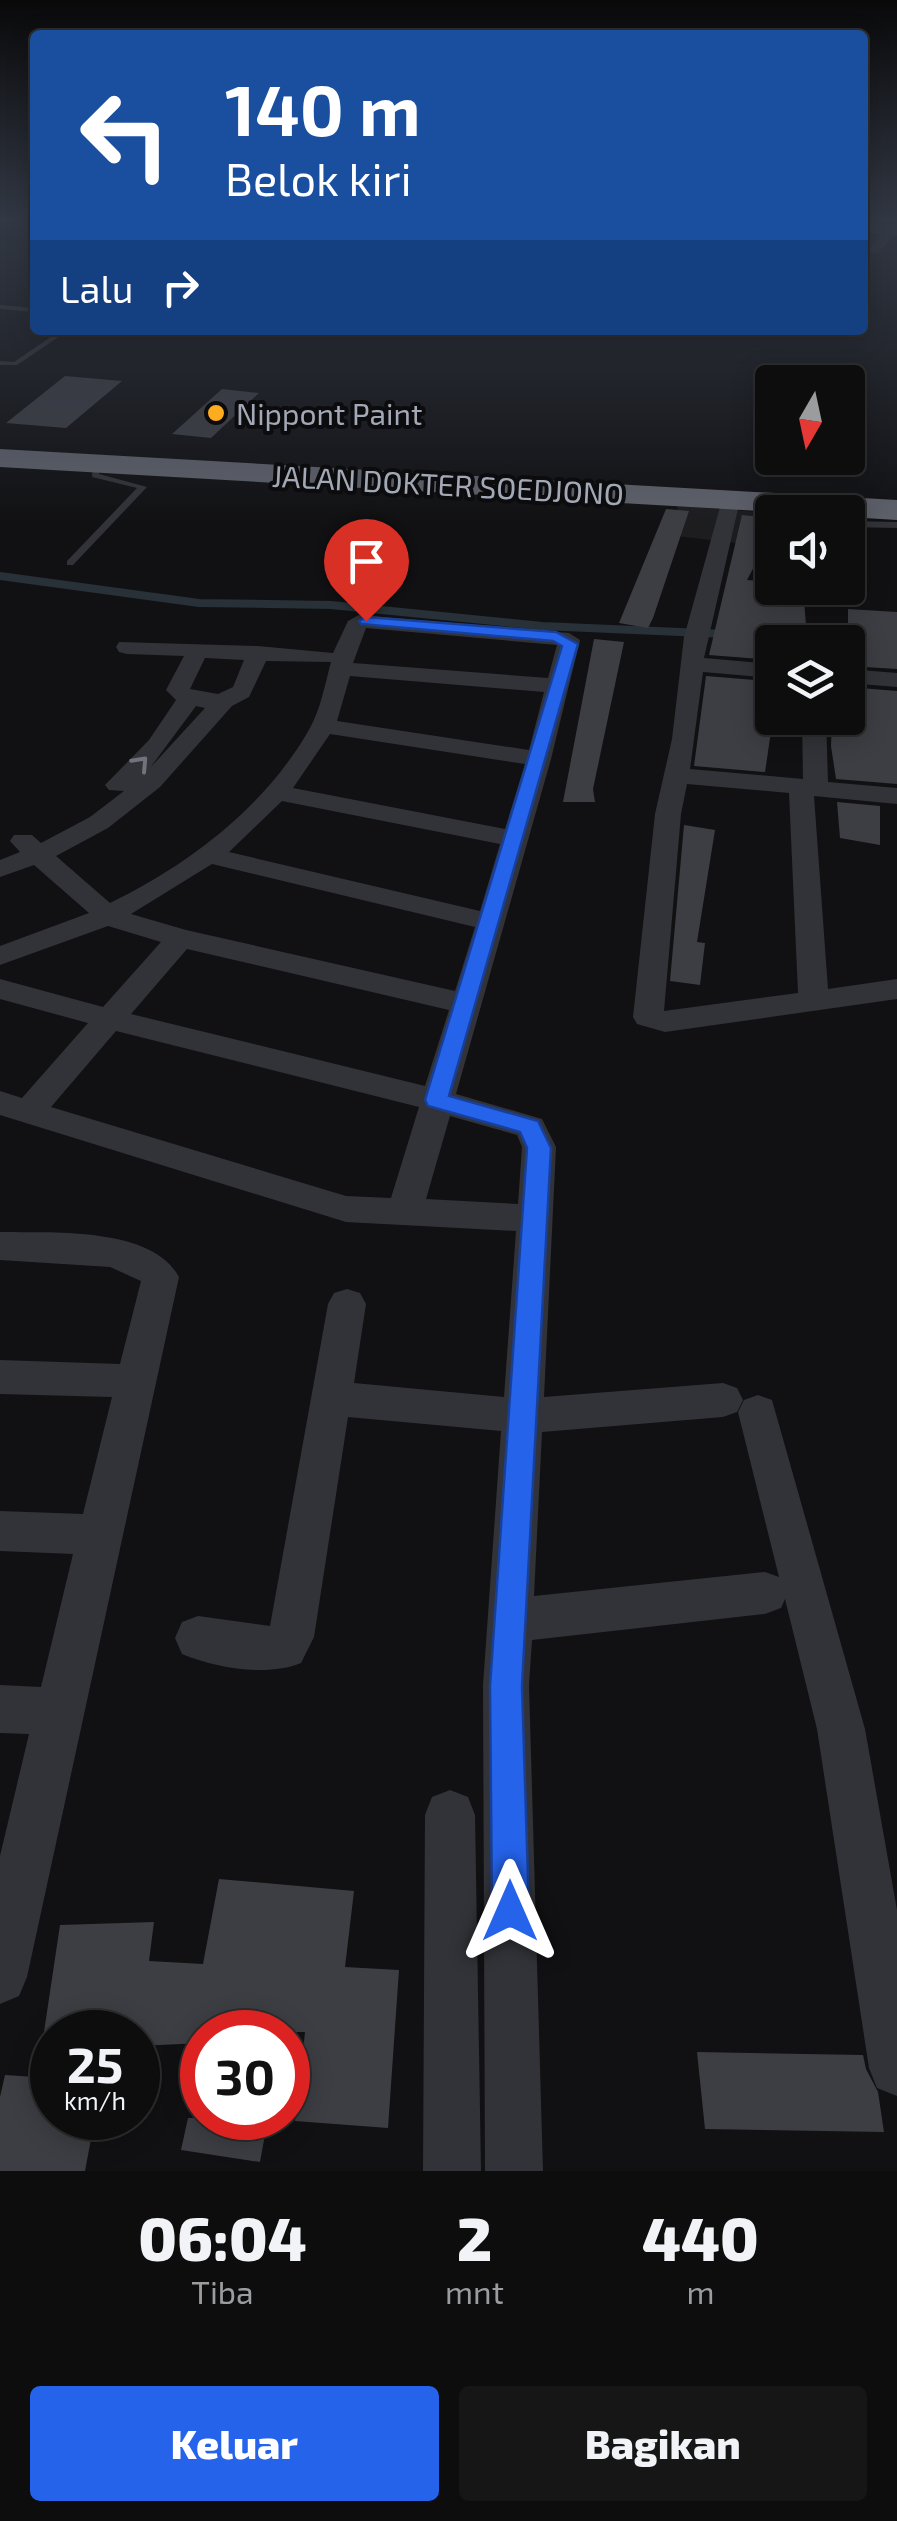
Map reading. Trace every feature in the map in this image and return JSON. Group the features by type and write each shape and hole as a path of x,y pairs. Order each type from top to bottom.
{"highway":[{"name":"JALAN DOKTER SOEDJONO","path":"1,453 98,464 398,476"},
{"name":"JALAN DOKTER SOEDJONO","path":"1,453 398,476 896,513"},
{"name":"JALAN DOKTER SOEDJONO","path":"442,479 896,513"}],"street":[{"path":"731,500 697,629 668,814 648,1018 664,1022 897,988"},
{"path":"0,956 110,917 211,856 278,792 324,726 333,663 356,624 366,621 569,640 539,760 404,1212"},
{"path":"127,647 258,653 559,686"},
{"path":"198,650 178,690 188,699 224,700 242,692 258,653"},
{"path":"694,664 755,669"},
{"path":"865,677 897,680"},
{"path":"0,869 21,848 99,801 140,766 178,720 188,699"},
{"path":"21,848 124,807 168,769 224,700"},
{"path":"324,726 539,760"},
{"path":"813,735 809,789 814,999"},
{"path":"677,775 897,796"},
{"path":"278,792 513,840"},
{"path":"21,848 110,917 180,938 466,1004"},
{"path":"211,856 490,922"},
{"path":"14,1107 108,1020 180,938"},
{"path":"0,988 108,1020 436,1100 530,1127 539,1148 506,1686 514,2171"},
{"path":"14,1107 346,1209 535,1218"},
{"path":"0,1246 113,1253 155,1268 160,1277 0,1977"},
{"path":"198,1638 275,1649 285,1647 291,1636 348,1304"},
{"path":"0,1376 135,1381"},
{"path":"333,1398 523,1416 741,1406 836,1712 897,2068"},
{"path":"0,1532 99,1535"},
{"path":"510,1620 765,1593"},
{"path":"0,1709 58,1712"},
{"path":"450,1814 452,2171"}],"lane":[{"path":"0,363 15,364 58,335"},
{"path":"70,563 142,487 94,474 98,464"},
{"path":"865,520 896,513"}],"shaded area":[{"path":"678,506 755,512 755,545 667,535"}],"building":[{"path":"65,376 122,381 66,428 6,423"},
{"name":"Nippont Paint","path":"222,389 259,393 211,438 172,434"},
{"path":"666,509 689,511 653,618 648,628 619,623"},
{"path":"742,515 755,516 755,565 747,580 755,581 755,605 804,605 806,625 755,625 755,659 709,655"},
{"path":"848,609 897,612 897,669 865,667 865,625 848,625"},
{"path":"594,639 624,642 593,789 595,802 563,802"},
{"path":"706,676 755,680 755,735 771,735 765,772 694,766"},
{"path":"865,688 897,691 897,784 836,779 831,735 865,735"},
{"path":"837,802 880,806 880,845 840,838"},
{"path":"684,825 715,830 697,942 705,943 700,985 670,981"},
{"path":"219,1879 354,1891 345,1967 399,1970 388,2128 310,2122 310,2010 180,2010 180,2044 160,2045 160,2010 47,2010 60,1925 154,1922 149,1961 203,1964"},
{"path":"697,2052 863,2055 878,2092 884,2132 705,2129"},
{"path":"5,2075 30,2077 30,2140 91,2140 85,2171 0,2171 0,2097"},
{"path":"183,2140 264,2140 260,2162 181,2150"}],"waterway":[{"path":"0,576 199,603 331,605 542,626 726,634"}],"place":[{"name":"Nippont Paint","path":"216,413"}],"route":[{"path":"366,621 556,637 569,640 570,644 436,1100 530,1127 539,1148 506,1686 510,1911"}]}
